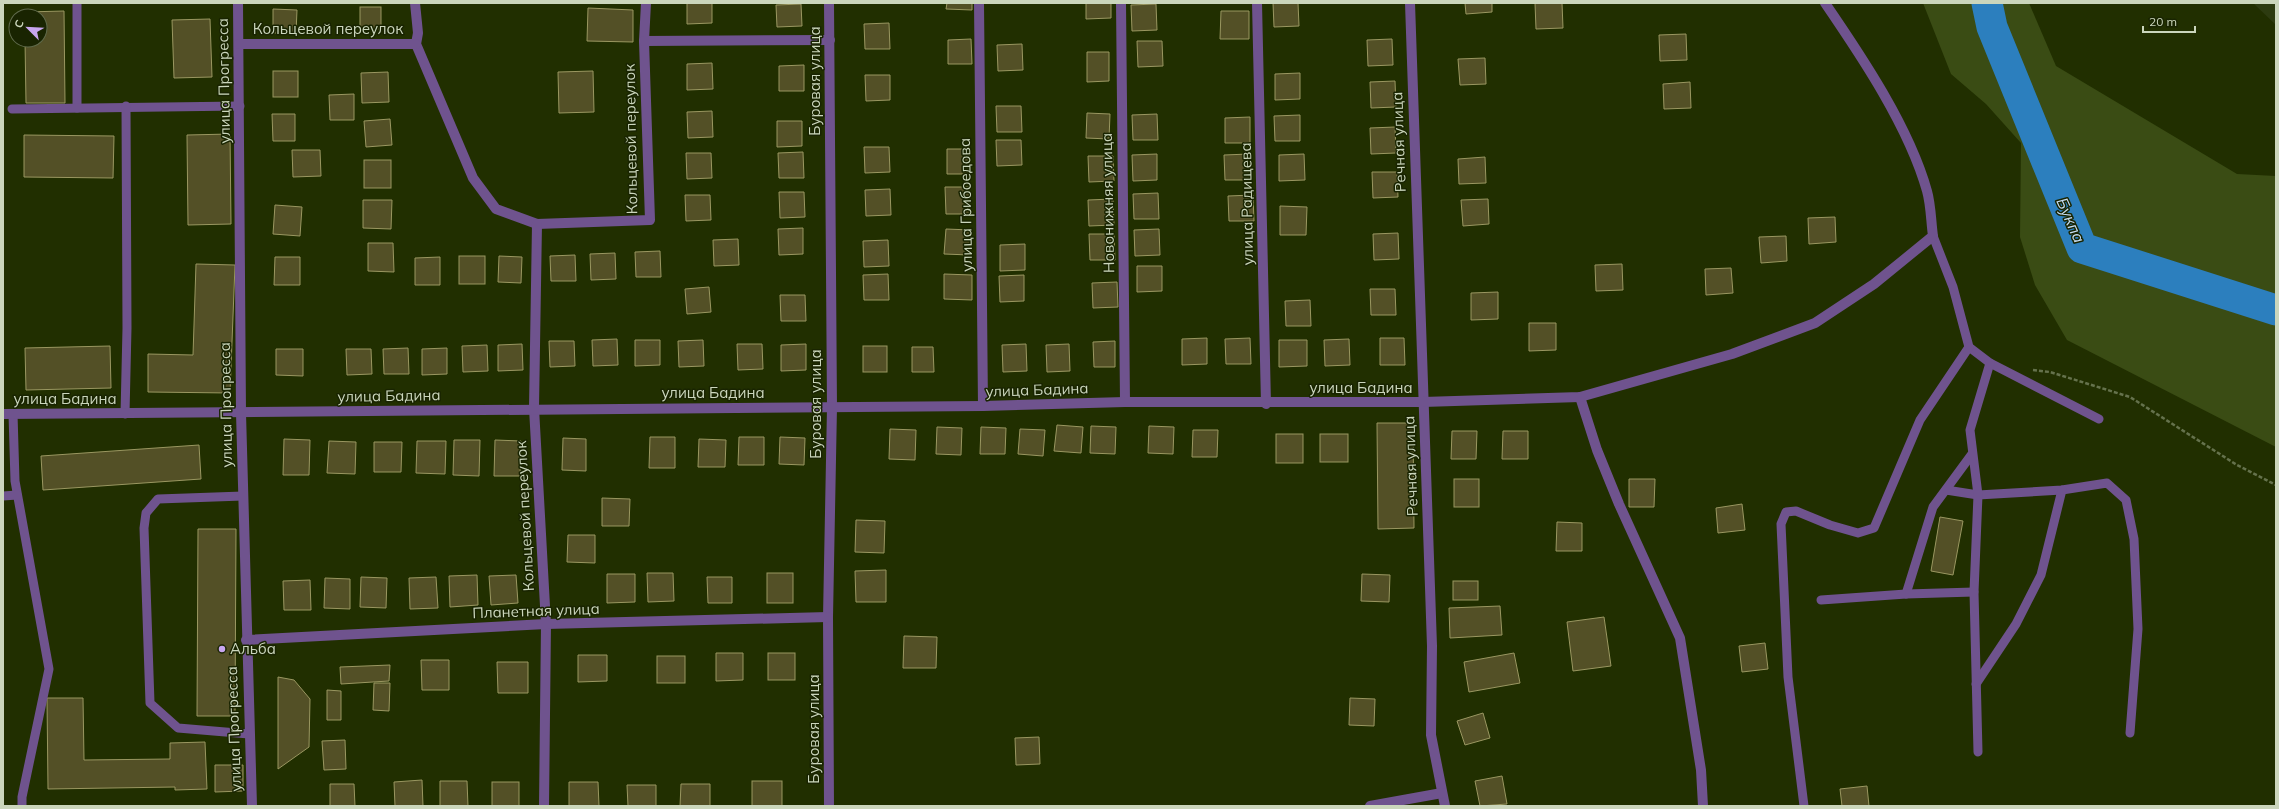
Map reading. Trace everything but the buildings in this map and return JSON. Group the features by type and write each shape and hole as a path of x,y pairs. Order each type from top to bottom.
{"street":[{"name":"улица Прогресса","path":"238,3 240,106 241,413 246,640 252,806"},
{"name":"Кольцевой переулок","path":"415,3 418,33 416,44 473,178 496,209 537,224 650,220 644,41 646,3"},
{"name":"Буровая улица","path":"829,3 832,407 828,617 829,806"},
{"name":"улица Грибоедова","path":"979,3 983,406"},
{"name":"Новонижняя улица","path":"1121,3 1126,402"},
{"name":"улица Радищева","path":"1257,3 1266,404"},
{"name":"Речная улица","path":"1410,3 1432,646 1431,735 1445,806"},
{"path":"1825,3 1864,59 1906,139 1927,191 1933,236"},
{"path":"644,41 830,40"},
{"name":"Кольцевой переулок","path":"239,44 416,44"},
{"name":"Кольцевой переулок","path":"537,224 534,408 546,624 544,806"},
{"name":"улица Бадина","path":"8,414 241,413 534,408 983,406 1126,402 1266,404 1423,402 1580,397 1732,354 1815,323 1874,284 1933,236"},
{"path":"1580,397 1597,450 1619,504 1680,638 1700,763 1703,806"},
{"name":"Планетная улица","path":"246,640 546,624 828,617"},
{"path":"1370,806 1442,793"}],"lane":[{"path":"77,3 77,108"},
{"path":"125,414 127,328 126,106"},
{"path":"12,109 126,106 240,106"},
{"path":"1933,236 1953,287 1969,347 1990,362 2099,419"},
{"path":"1804,806 1788,677 1781,524 1786,512 1796,511 1830,525 1858,533 1874,528 1920,420 1969,347"},
{"path":"1978,752 1974,592 1978,495 1970,430 1990,362"},
{"path":"8,414 17,495 49,669 22,796 22,806"},
{"path":"1906,594 1933,507 1972,454"},
{"path":"1946,490 1978,495 2062,490 2107,483 2126,500 2134,539 2138,629 2130,733"},
{"path":"1976,684 2016,624 2041,575 2062,490"},
{"path":"3,496 17,495"},
{"path":"243,496 158,499 146,513 144,528 150,703 178,728 249,734"},
{"path":"1821,600 1906,594 1974,592"}],"path":[{"path":"2028,369 2050,372 2130,397 2236,465 2276,485"}],"shaded area":[{"path":"1923,3 2029,3 2056,66 2237,174 2276,176 2276,447 2067,340 2035,285 2020,237 2021,143 1986,104 1951,74"},
{"path":"2253,3 2276,3 2276,25"}],"waterway":[{"name":"Букпа","path":"1987,3 1992,27 2082,248 2276,310"}],"place":[{"name":"Альба","path":"222,649"}]}
